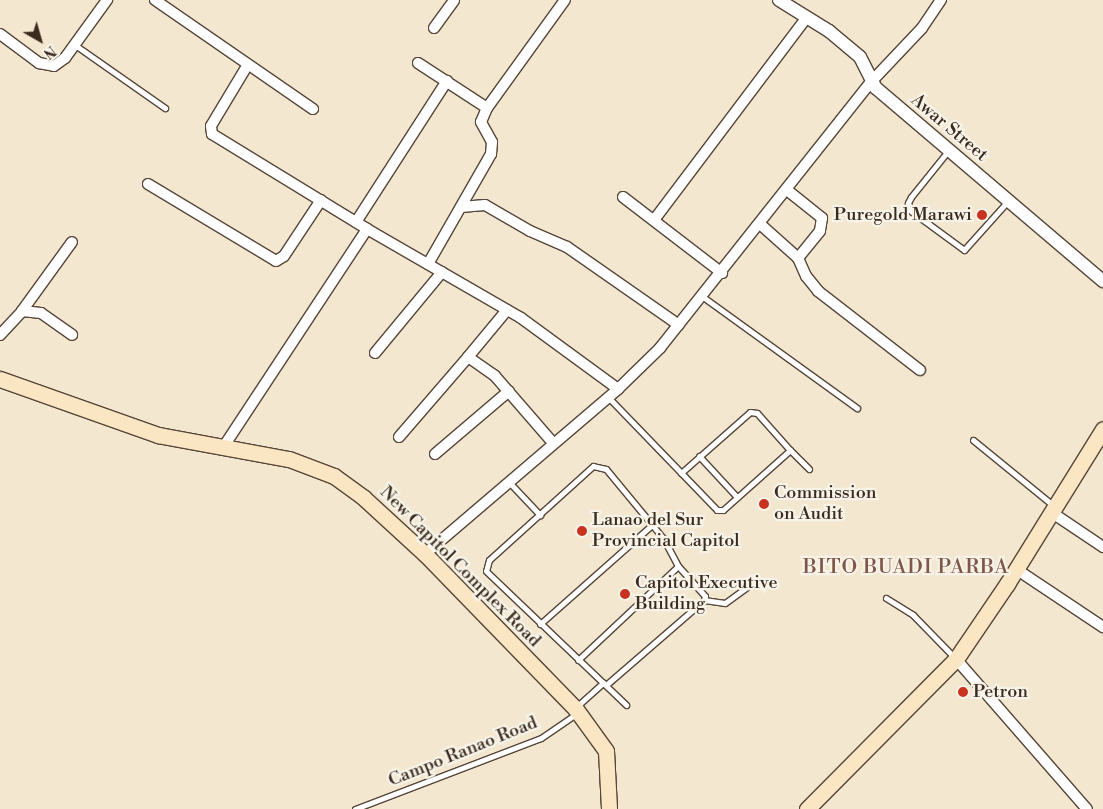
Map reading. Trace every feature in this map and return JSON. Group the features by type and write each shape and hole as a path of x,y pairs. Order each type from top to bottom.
{"main road":[{"name":"New Capitol Complex Road","path":"0,380 182,442 224,446 289,459 334,476 364,498 426,554 577,710 606,751 609,809"},
{"path":"807,809 956,659 1016,569 1052,509 1099,445 1103,429"}],"street":[{"path":"0,34 46,65 54,66 65,58 107,0"},
{"path":"155,0 247,66 313,109"},
{"path":"434,28 454,0"},
{"path":"428,264 491,154 492,142 480,122 487,108 565,0"},
{"name":"Awar Street","path":"778,0 807,17 860,57 866,65 871,82 1103,281"},
{"path":"426,554 508,481 618,389 679,325 871,82 922,28 941,0"},
{"path":"654,220 807,17"},
{"path":"418,62 487,108"},
{"path":"247,66 211,126 212,134 367,229 507,310 618,389"},
{"path":"356,222 447,81"},
{"path":"148,184 276,261 284,256 321,200"},
{"path":"787,190 822,218 820,231 798,258"},
{"path":"623,197 722,272"},
{"path":"461,207 485,205 530,231 567,247 679,325"},
{"path":"760,224 798,258 806,276 818,291 920,370"},
{"path":"224,446 272,370 367,229"},
{"path":"0,335 22,310 72,242"},
{"path":"375,353 442,272"},
{"path":"22,310 41,313 72,335"},
{"path":"399,437 507,310"},
{"path":"468,357 495,376 553,443"},
{"path":"435,454 509,391"},
{"path":"1052,509 1103,547"},
{"path":"1016,569 1103,627"},
{"path":"956,659 1086,809"}],"lane":[{"path":"75,45 165,108"},
{"path":"948,150 908,203 918,216 964,250 1009,200"},
{"path":"702,296 857,408"},
{"path":"608,397 717,510 723,510 790,450"},
{"path":"681,473 745,414 754,411 809,469"},
{"path":"973,440 1052,509"},
{"path":"700,456 737,497"},
{"path":"626,705 490,577 486,565 585,471 600,466 606,468 653,524 678,566 702,590 704,600 725,603 746,588"},
{"path":"508,481 540,515"},
{"path":"540,624 603,573 653,524"},
{"path":"578,660 678,566"},
{"path":"886,598 913,614 956,659"},
{"name":"Campo Ranao Road","path":"355,809 541,738 577,710 604,684 704,600"},
{"path":"630,602 635,607"}],"place":[{"name":"Puregold Marawi","path":"982,215"},
{"name":"Commission on Audit","path":"764,504"},
{"name":"Lanao del Sur Provincial Capitol","path":"582,531"},
{"name":"Capitol Executive Building","path":"625,594"},
{"name":"Petron","path":"963,692"}],"district":[{"name":"BITO BUADI PARBA","path":"906,567"}]}
